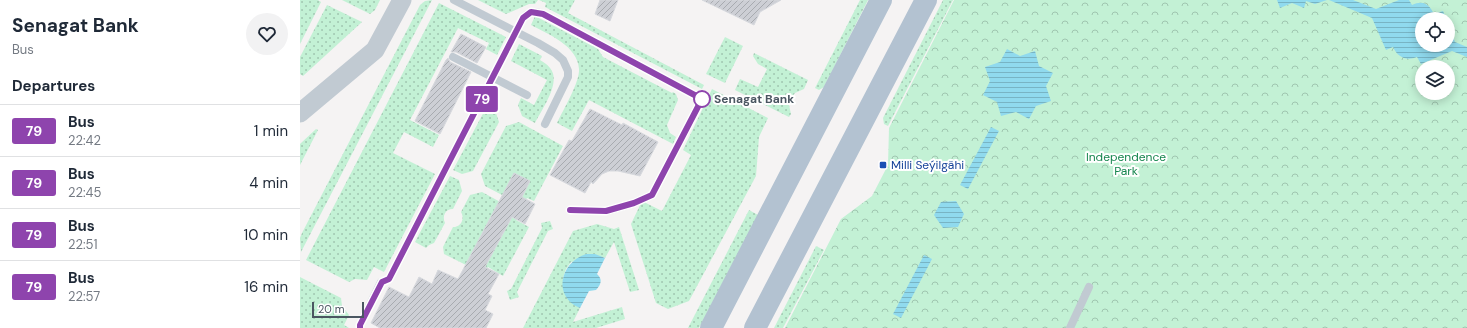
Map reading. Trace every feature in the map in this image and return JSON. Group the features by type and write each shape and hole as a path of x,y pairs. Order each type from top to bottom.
{"main road":[{"path":"711,328 881,0"},
{"path":"755,328 926,0"}],"street":[{"path":"300,113 375,50 402,0"}],"lane":[{"path":"454,0 538,42 563,60 568,71 568,77 545,124"},
{"path":"360,328 360,325 382,282 389,279 523,18 531,12 543,14 702,99 652,195 634,203 606,211 570,210"},
{"path":"453,57 527,95"},
{"path":"1070,328 1089,287"}],"green space":[{"path":"300,0 318,0 321,2 300,44"},
{"path":"342,0 380,0 375,10 370,14"},
{"path":"432,0 301,252 300,238 302,233 420,5 425,1"},
{"path":"478,0 538,0 535,4 529,4 506,14"},
{"path":"539,0 575,0 568,13 704,85 702,89 545,7 546,3"},
{"path":"860,0 868,0 824,87 819,90 815,88"},
{"path":"943,0 953,0 888,126 884,124 883,118"},
{"name":"Independence Park","path":"954,0 1467,0 1467,328 785,328 841,219 872,196 888,165 889,128"},
{"path":"439,3 506,37 497,55 486,49 489,43 458,28 410,120 439,135 433,147 404,132 393,153 435,174 384,272 374,267 367,280 355,279 349,282 306,260"},
{"path":"327,5 362,22 303,76 300,74 300,57"},
{"path":"535,16 598,49 603,57 676,94 678,100 667,125 670,133 676,137 673,144 589,100 572,131 557,123 571,96 579,75 579,69 577,61 568,47 531,25"},
{"path":"725,37 743,46 725,83 706,74"},
{"path":"519,44 542,56 540,60 549,67 553,74 554,81 550,96 535,123 522,116 518,105 521,98 534,105 547,80 511,61"},
{"path":"754,53 808,80 804,89 795,93 791,98 789,105 791,114 789,117 735,90 740,79 758,87 767,69 758,64 753,56"},
{"path":"712,89 768,118 759,137 756,176 689,301 668,309 656,303 631,224 642,201 662,211 691,155 683,150"},
{"path":"487,106 495,110 499,122 473,171 462,174 453,170"},
{"path":"519,122 563,146 534,201 527,198 523,206 485,186 481,174 506,126"},
{"path":"316,129 318,130 300,165 300,144"},
{"path":"450,176 459,180 462,191 453,209 448,210 445,213 445,223 434,243 426,248 415,242"},
{"path":"482,192 519,212 516,220 529,227 503,276 488,267 484,274 444,254 443,247 453,227 458,226 462,222 463,217 461,212 470,195"},
{"path":"749,210 758,215 699,328 688,328"},
{"path":"550,221 553,229 548,231 517,292 519,297 510,300 507,291 511,289 542,228 541,223"},
{"path":"597,224 614,229 619,227 639,290 630,292 614,242 605,258 571,262 566,269 563,278 578,307 580,308 573,322 622,307 625,319 596,328 523,328 573,231"},
{"path":"816,246 824,250 783,328 774,328"},
{"path":"300,277 341,298 342,306 349,315 344,325 349,328 300,328"}],"water":[{"path":"1277,0 1327,0 1315,4 1306,1 1304,8 1292,3 1280,8"},
{"path":"1329,0 1353,0 1376,9 1399,0 1409,0 1412,5 1422,3 1428,5 1433,12 1415,12 1415,52 1450,52 1431,60 1419,60 1417,57 1410,59 1403,58 1397,54 1393,47 1386,50 1372,18"},
{"path":"1455,42 1467,47 1467,57 1454,52"},
{"path":"1007,49 1020,56 1035,51 1039,66 1053,73 1046,86 1051,101 1036,106 1029,119 1016,112 1001,116 997,102 983,95 990,81 985,67 1000,62"},
{"path":"991,127 999,131 968,189 960,185"},
{"path":"956,201 964,214 958,227 943,228 934,215 941,202"},
{"path":"586,254 595,254 605,258 597,274 601,280 599,286 596,290 589,291 580,308 571,303 566,296 563,288 563,280 565,272 570,265 577,258"},
{"path":"924,255 932,259 901,318 893,314"}],"building":[{"path":"600,0 618,0 610,21 595,14"},
{"path":"702,0 781,0 760,12 754,25"},
{"path":"461,34 486,47 477,63 456,52 451,52"},
{"path":"448,58 450,62 471,72 440,134 415,121"},
{"path":"590,109 622,125 623,123 658,142 640,176 618,171 609,171 602,174 593,184 591,182 585,193 550,175 569,140 572,141"},
{"path":"514,173 530,181 522,197 535,204 525,224 512,217 485,267 499,274 488,294 492,296 485,310 493,314 486,328 380,328 371,323 389,287 409,297 419,277 432,284 438,270 458,279"}],"bus line":[{"name":"79","path":"360,328 360,325 382,282 389,279 523,18 531,12 543,14 702,99 652,195 634,203 606,211 570,210"}],"place":[{"name":"Senagat Bank","path":"702,99"},
{"name":"Milli Seýilgähi","path":"883,165"}]}
